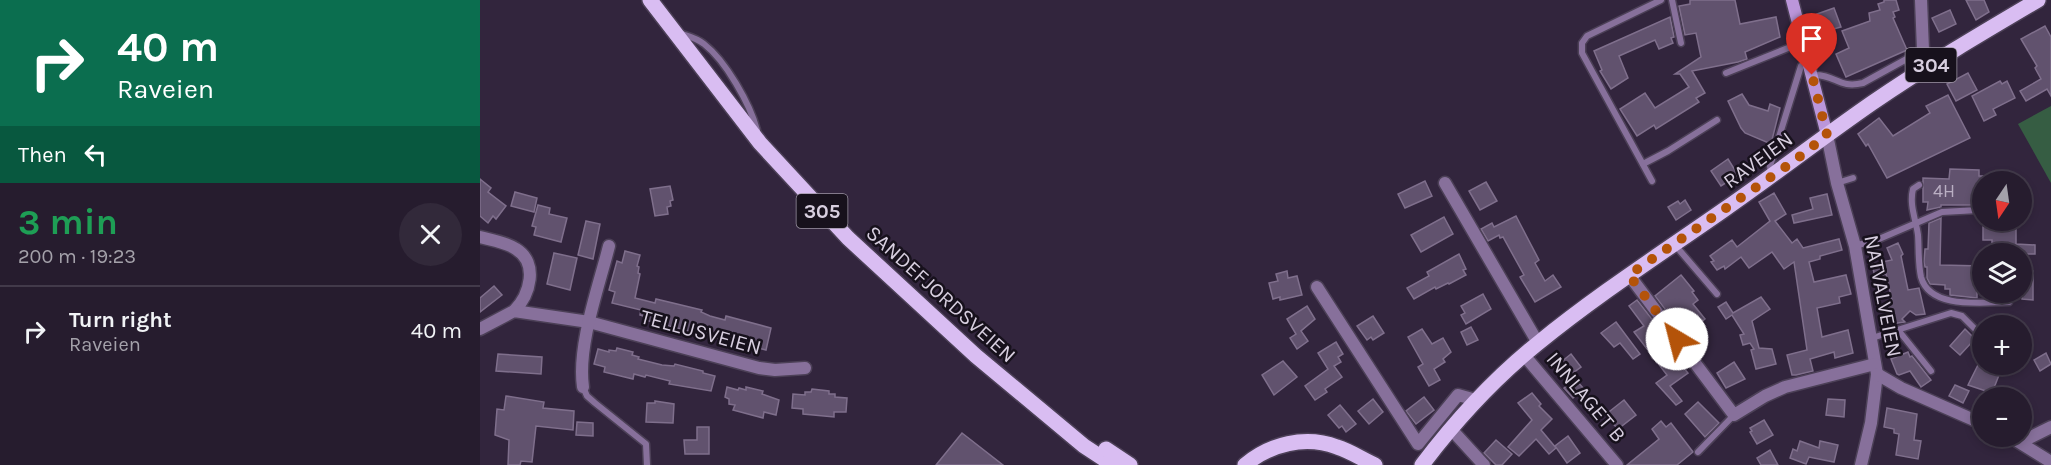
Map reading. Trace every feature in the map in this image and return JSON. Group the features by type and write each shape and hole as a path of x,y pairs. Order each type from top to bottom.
{"main road":[{"name":"SANDEFJORDSVEIEN","path":"650,0 760,143 848,238 975,356 1024,394 1084,446 1113,465"},
{"name":"RAVEIEN","path":"1422,465 1476,400 1538,343 1629,275 1675,245 1827,135 1930,65 2038,0"},
{"name":"SANDEFJORDSVEIEN","path":"1024,394 1130,465"},
{"path":"1245,465 1272,448 1297,442 1321,443 1337,447 1375,465"},
{"path":"1258,465 1272,456 1308,450 1327,452 1355,465"}],"street":[{"path":"1792,0 1827,135"},
{"path":"1922,0 1923,50 1930,65"},
{"name":"NATVALVEIEN","path":"1827,135 1837,183 1855,246 1876,369 1871,423 1861,465"},
{"path":"1445,183 1538,343"},
{"path":"480,237 516,249 526,258 530,270 529,286 524,301 514,311 480,329"},
{"path":"583,387 582,368 589,322 609,246"},
{"path":"1629,275 1734,415 1785,387 1876,369 1901,388 1972,419"},
{"path":"1317,287 1418,444 1458,395 1476,400"},
{"name":"TELLUSVEIEN","path":"514,311 589,322 759,368 775,370 805,368"},
{"name":"INNLAGET B","path":"1524,355 1617,465"},
{"path":"2032,433 2051,427"},
{"path":"1451,429 1484,465"},
{"path":"2028,447 2051,462"}],"lane":[{"path":"1652,181 1582,53 1582,43 1587,36 1660,0"},
{"path":"1672,0 1681,43"},
{"path":"1726,73 1803,42"},
{"path":"1812,75 1827,75 1844,85 1853,86 1863,83 1923,50"},
{"path":"1771,177 1770,166 1801,66 1808,60"},
{"path":"1643,164 1717,120"},
{"path":"1837,183 1853,178"},
{"path":"1919,185 1913,189 1911,196 1922,280 1936,295 1956,301 1972,301"},
{"path":"1855,246 1879,239 1942,212 1972,210"},
{"path":"1675,245 1716,294"},
{"path":"1872,338 1942,316 1957,314 1966,318 1972,325"},
{"path":"1899,331 1931,371"},
{"path":"583,387 587,396 646,444 647,465"},
{"path":"1698,452 1734,415"}],"green space":[{"path":"2051,106 2051,183 2018,124"}],"building":[{"path":"1690,0 1735,0 1740,24 1776,17 1780,37 1745,52 1747,59 1692,71 1705,93 1696,98 1699,102 1656,129 1654,125 1637,136 1620,109 1645,93 1655,108 1689,87 1680,74 1675,74 1701,57 1696,33 1685,35 1679,6 1690,4"},
{"path":"1884,0 1896,0 1899,10 1893,12 1895,17 1893,18 1907,50 1846,77 1836,54 1849,48 1842,31 1870,21 1869,13 1880,10 1878,4"},
{"path":"1966,0 1984,0 1989,12 1976,20"},
{"path":"1834,8 1841,27 1826,31 1825,27 1822,28 1817,14"},
{"path":"1950,10 1956,24 1939,32 1932,18"},
{"path":"1670,17 1673,43 1659,49 1655,40 1619,56 1628,78 1611,89 1600,71 1602,70 1594,51"},
{"path":"2045,26 2051,37 2051,96 2047,89 2026,101 2020,91 2041,79 2035,68 2037,66 2021,39"},
{"path":"1968,73 1977,90 1956,101 1947,84"},
{"path":"2000,81 2002,84 2007,81 2015,98 1993,109 1996,115 1984,121 1972,96"},
{"path":"1742,94 1749,105 1768,111 1770,104 1780,108 1771,144 1745,133 1741,128 1728,101"},
{"path":"1948,95 1970,138 1887,178 1868,144 1866,146 1858,134 1879,118 1893,136 1930,113 1926,106"},
{"path":"1728,159 1738,175 1721,186 1711,171"},
{"path":"1950,169 1979,170 1972,171 1972,205 1941,205 1941,207 1927,210 1928,202 1923,202 1923,178 1949,179"},
{"path":"480,179 491,188 488,192 506,206 496,219 493,216 488,223 480,216"},
{"path":"1425,181 1432,196 1405,208 1398,194"},
{"path":"1486,182 1497,201 1480,210 1469,191"},
{"path":"670,186 673,200 670,201 671,206 667,207 668,214 655,216 650,189"},
{"path":"515,192 537,198 534,212 511,206"},
{"path":"1774,193 1786,214 1775,221 1792,243 1797,239 1803,248 1839,239 1842,250 1820,256 1820,259 1809,262 1814,282 1846,275 1851,294 1839,297 1840,303 1817,308 1822,337 1848,330 1853,353 1835,358 1834,352 1810,359 1813,371 1796,375 1792,375 1787,355 1807,350 1794,262 1784,269 1772,252 1749,268 1741,257 1725,269 1724,266 1717,270 1710,256 1732,240 1737,247 1770,221 1759,202"},
{"path":"1827,194 1832,215 1794,223 1792,215 1813,209 1810,198"},
{"path":"1685,200 1691,210 1676,220 1668,207"},
{"path":"538,205 550,208 549,214 567,218 561,242 534,235 536,227 532,226"},
{"path":"1516,216 1539,260 1535,263 1545,281 1553,275 1561,287 1535,302 1520,277 1524,275 1503,237 1500,238 1499,235 1488,241 1481,229 1492,223 1494,227"},
{"path":"1444,217 1453,234 1421,252 1411,235"},
{"path":"1941,218 1940,265 1972,266 1972,297 1950,295 1950,289 1945,289 1945,285 1930,284 1924,262 1925,249 1928,249 1929,223"},
{"path":"586,221 600,224 593,259 578,255"},
{"path":"1983,231 2016,231 2016,243 1992,243 1992,240 1983,240"},
{"path":"1898,243 1903,254 1901,256 1908,290 1919,288 1925,314 1916,315 1910,311 1902,319 1905,322 1891,324 1887,302 1892,301 1886,274 1875,277 1872,264 1892,260 1887,248"},
{"path":"2032,245 2035,245 2035,254 2032,254"},
{"path":"625,251 640,255 637,266 640,274 635,298 655,303 656,299 702,310 701,312 710,316 725,320 726,316 771,328 766,350 645,320 646,317 640,315 641,310 612,303 615,292 609,290 617,261 622,263"},
{"path":"554,253 577,258 570,290 547,284"},
{"path":"1459,254 1466,269 1463,270 1466,275 1449,284 1436,289 1435,287 1414,299 1407,288 1429,276 1427,272"},
{"path":"1287,271 1288,278 1297,276 1302,295 1280,300 1280,297 1273,299 1269,283 1278,281 1276,274"},
{"path":"2032,271 2033,271 2032,300"},
{"path":"1681,275 1694,291 1692,292 1698,300 1693,304 1705,319 1694,328 1699,336 1690,342 1655,296"},
{"path":"494,286 502,295 480,312 480,298"},
{"path":"1483,294 1491,309 1466,324 1461,315 1465,313 1461,306"},
{"path":"1761,297 1770,309 1752,321 1759,348 1772,349 1776,364 1756,369 1751,350 1754,349 1750,343 1743,345 1740,335 1744,334 1732,315 1726,319 1718,307 1726,302 1733,313"},
{"path":"1637,300 1662,332 1657,336 1688,373 1670,386 1682,401 1676,405 1656,383 1667,375 1634,332 1644,326 1629,306"},
{"path":"1307,306 1315,319 1301,331 1308,341 1297,349 1290,338 1296,334 1287,319"},
{"path":"1373,316 1384,333 1373,340 1371,337 1367,340 1357,326"},
{"path":"1616,322 1640,354 1633,359 1620,343 1614,347 1601,333"},
{"path":"1471,327 1478,340 1467,345 1461,332"},
{"path":"1422,329 1432,344 1443,338 1451,352 1443,359 1445,362 1434,369 1440,380 1429,386 1418,367 1423,364 1408,337"},
{"path":"1965,329 1972,336 1972,342 1960,355 1950,346"},
{"path":"1336,342 1343,354 1338,357 1341,362 1334,366 1342,377 1325,389 1327,392 1315,400 1305,386 1328,369 1318,353"},
{"path":"617,348 633,352 632,355 639,357 638,359 662,365 674,366 675,364 715,376 711,391 669,384 670,381 646,375 645,377 634,374 633,379 604,372 605,367 594,364 598,349 609,352 609,350 616,351"},
{"path":"1908,352 1931,380 1921,387 1910,371 1897,374 1891,359"},
{"path":"2046,353 2051,364 2040,371 2034,360"},
{"path":"498,354 542,357 541,374 496,371"},
{"path":"1571,354 1581,367 1566,378 1556,366"},
{"path":"1283,361 1297,377 1274,395 1262,375"},
{"path":"1734,362 1745,379 1726,388 1717,373"},
{"path":"1973,375 1999,375 1994,387 1968,385"},
{"path":"1575,379 1584,389 1573,398 1564,388"},
{"path":"1955,385 1969,391 1963,403 1949,396"},
{"path":"727,387 746,390 746,387 763,391 762,394 779,400 776,415 764,412 763,418 733,410 735,405 729,404 729,399 725,397"},
{"path":"812,389 829,391 829,394 835,394 835,397 847,398 846,412 834,412 834,417 803,414 803,409 792,408 793,394 805,395 805,392 811,392"},
{"path":"1532,393 1541,404 1539,406 1552,419 1541,430 1556,448 1549,454 1536,439 1519,456 1508,447 1532,420 1518,403"},
{"path":"506,396 544,402 543,408 574,411 573,430 536,426 532,462 521,461 520,465 508,465 509,440 495,435 497,409 504,410"},
{"path":"1424,397 1434,410 1416,424 1406,411"},
{"path":"1373,399 1383,412 1369,424 1358,411"},
{"path":"1828,399 1845,400 1844,417 1826,415"},
{"path":"1624,400 1636,415 1618,429 1605,415"},
{"path":"655,401 674,404 673,423 646,422 647,403 655,403"},
{"path":"1698,402 1719,423 1705,437 1685,414"},
{"path":"1340,405 1356,424 1346,432 1342,426 1339,428 1328,415"},
{"path":"1887,408 1917,414 1914,440 1921,441 1918,459 1896,455 1899,434 1894,433 1894,429 1884,427"},
{"path":"1764,420 1773,435 1757,444 1750,428"},
{"path":"1661,421 1666,427 1671,423 1693,452 1677,465 1627,465 1659,439 1652,429"},
{"path":"577,422 593,423 593,436 576,435"},
{"path":"697,427 709,427 709,454 685,454 684,440 697,440"},
{"path":"962,433 1003,465 936,465"},
{"path":"1568,436 1580,453 1567,463 1555,446"},
{"path":"1496,440 1512,454 1502,465 1496,465 1484,453"},
{"path":"1800,441 1819,448 1820,441 1838,445 1834,462 1809,457 1806,464 1790,458 1793,449 1797,451"},
{"path":"1770,450 1778,465 1761,465 1757,458"}],"route":[{"path":"1677,339 1629,275 1794,161 1827,135 1812,75"}]}
